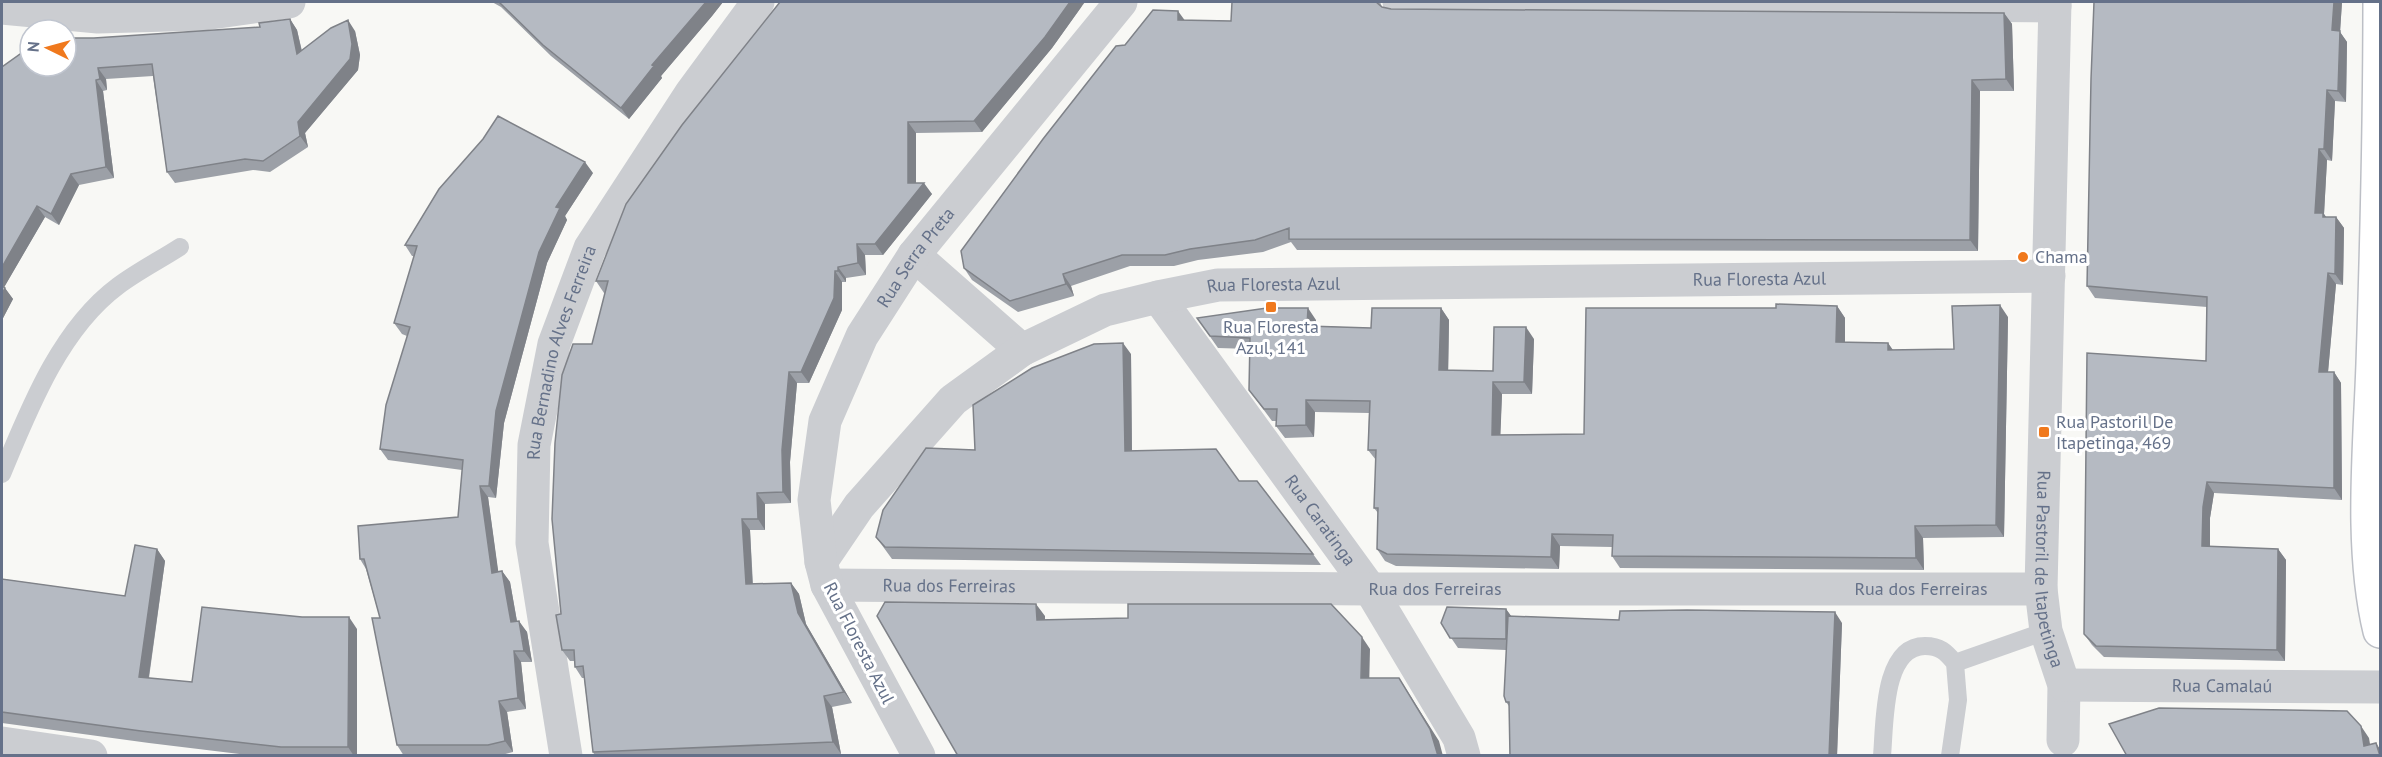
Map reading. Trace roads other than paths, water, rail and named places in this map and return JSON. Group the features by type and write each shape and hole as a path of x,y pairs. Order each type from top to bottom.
{"main road":[{"path":"2379,621 2371,574 2369,482 2380,108 2380,2"}],"street":[{"path":"2,8 98,17 204,14 289,2"},
{"name":"Rua Bernadino Alves Ferreira","path":"566,756 532,543 534,445 554,344 590,248 691,93 758,2"},
{"name":"Rua Serra Preta","path":"824,573 814,500 825,421 862,336 914,255 1121,2"},
{"path":"1399,2 2055,4"},
{"name":"Rua Pastoril de Itapetinga","path":"2055,4 2041,589 2046,631 2064,685 2064,750"},
{"path":"914,255 1022,350"},
{"name":"Rua Floresta Azul","path":"919,756 824,573 859,506 953,400 1022,350 1105,310 1218,285 2049,276"},
{"name":"Rua Caratinga","path":"1158,297 1370,589 1459,738 1464,756"},
{"name":"Rua dos Ferreiras","path":"824,573 1370,589 2041,589"},
{"name":"Rua Camalaú","path":"2064,685 2380,687"},
{"path":"2,743 91,756"}],"lane":[{"path":"2,474 22,425 65,342 89,313 118,286 180,247"},
{"path":"1955,663 2046,631"},
{"path":"1882,756 1888,690 1894,670 1902,655 1914,646 1930,646 1945,650 1955,663 1958,699 1950,756"}],"place":[{"name":"Chama","path":"2023,257"},
{"name":"Rua Floresta Azul, 141","path":"1271,307"},
{"name":"Rua Pastoril De Itapetinga, 469","path":"2044,432"}]}
